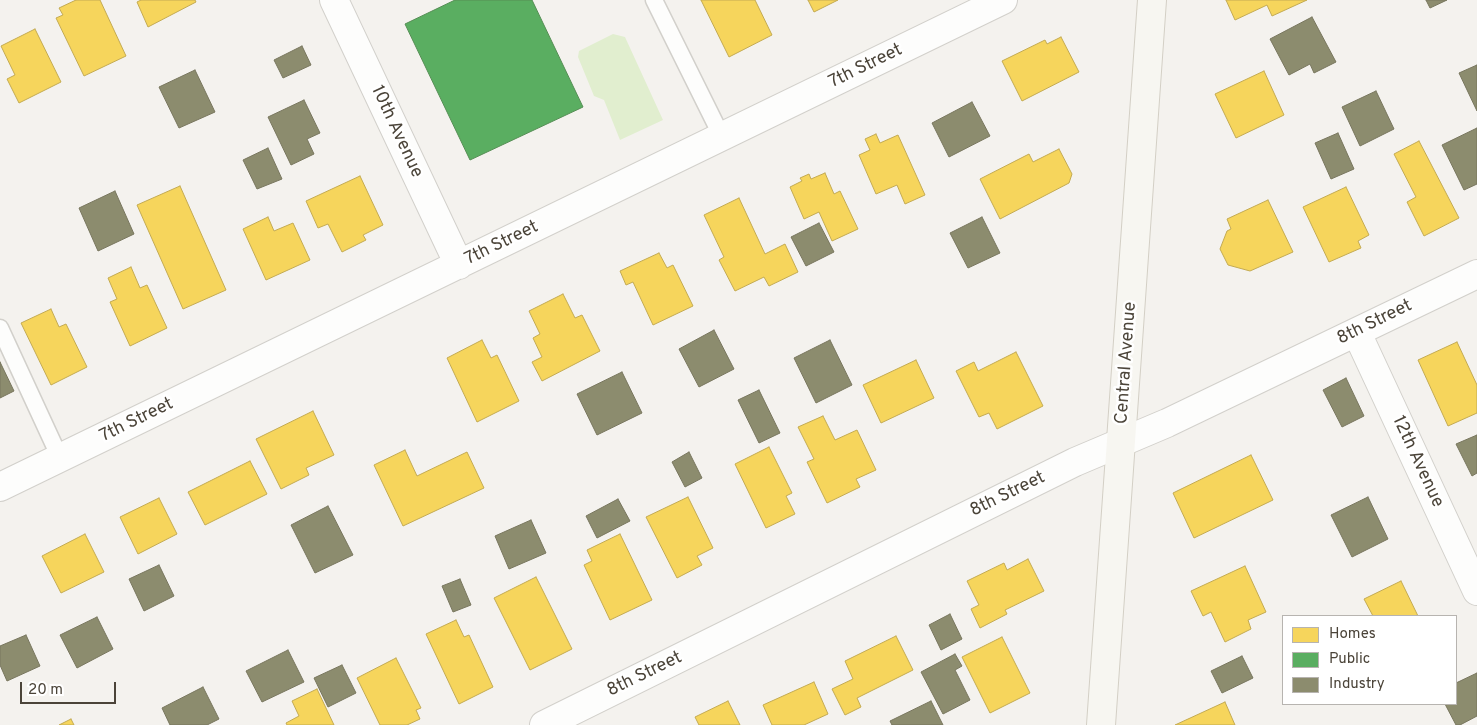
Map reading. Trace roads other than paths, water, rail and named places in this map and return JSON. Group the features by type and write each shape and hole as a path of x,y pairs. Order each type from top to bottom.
{"street":[{"name":"10th Avenue","path":"334,0 459,264"},
{"name":"7th Street","path":"0,487 1003,0"},
{"name":"Central Avenue","path":"1101,725 1152,0"},
{"name":"8th Street","path":"544,725 1068,465 1167,424 1477,274"},
{"name":"12th Avenue","path":"1356,333 1477,591"}],"lane":[{"path":"654,0 722,137"},
{"path":"0,328 60,458"}]}
